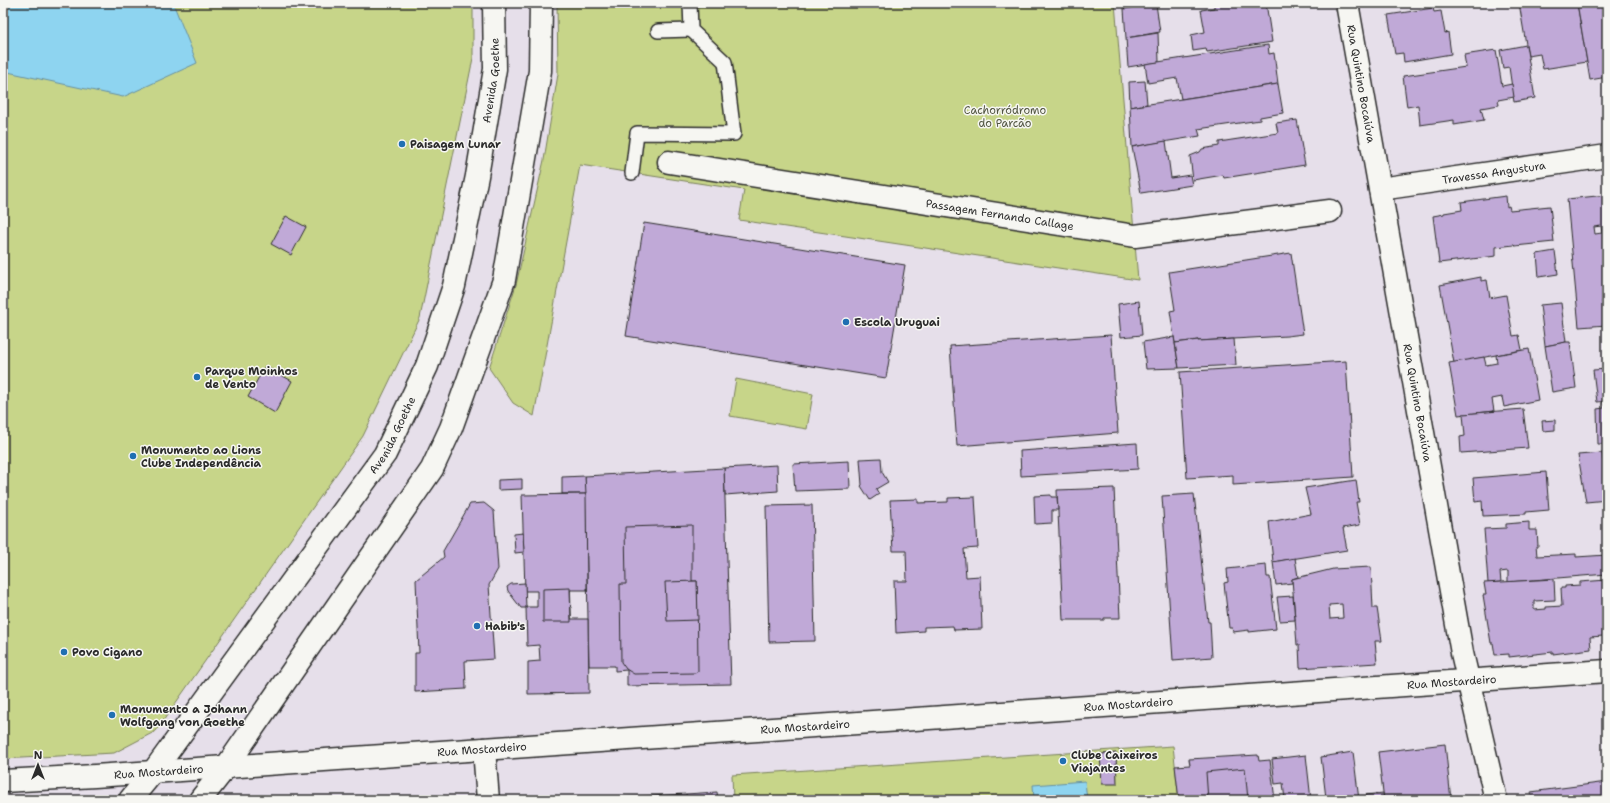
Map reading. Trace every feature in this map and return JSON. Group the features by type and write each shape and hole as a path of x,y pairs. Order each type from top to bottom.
{"main road":[{"name":"Avenida Goethe","path":"130,800 385,454 427,366 454,286 477,176 495,69 494,3"},
{"path":"200,800 226,767 432,469 451,428 504,280 540,71 541,3"},
{"name":"Rua Quintino Bocaiúva","path":"1347,3 1468,681 1496,800"},
{"name":"Travessa Angustura","path":"1380,189 1607,156"},
{"name":"Passagem Fernando Callage","path":"669,162 1135,236 1330,210"},
{"name":"Rua Mostardeiro","path":"3,781 226,767 1607,671"},
{"path":"484,749 488,800"}],"lane":[{"path":"632,173 637,133 734,134 725,62 691,30 690,3"},
{"path":"658,31 691,30"}],"green space":[{"name":"Parque Moinhos de Vento","path":"3,3 473,3 473,58 420,318 363,436 156,731 114,753 3,759"},
{"name":"Cachorródromo do Parcão","path":"557,3 1115,3 1138,280 739,220 744,190 580,165 534,416 513,403 489,368 516,285 544,160 558,74"},
{"path":"736,379 813,394 807,429 730,416"},
{"name":"Clube Caixeiros Viajantes","path":"1173,746 1179,800 733,800 732,775"},
{"path":"101,797 98,800 3,800"}],"water":[{"path":"3,3 173,3 197,63 123,97 3,71"},
{"path":"1085,781 1087,800 1034,800 1033,785"}],"building":[{"path":"1124,3 1161,3 1124,9"},
{"path":"1266,3 1272,42 1207,52 1206,49 1193,51 1191,35 1205,32 1201,10 1214,8 1214,4"},
{"path":"1519,3 1577,3 1587,62 1543,69 1540,54 1528,56"},
{"path":"1577,3 1607,3 1607,77 1590,80"},
{"path":"1156,4 1160,32 1126,38 1124,9"},
{"path":"1433,8 1434,12 1441,11 1445,33 1448,32 1451,54 1404,62 1403,53 1395,54 1388,15"},
{"path":"1158,33 1159,62 1128,67 1126,38"},
{"path":"1268,45 1269,54 1274,53 1278,84 1181,99 1177,78 1148,83 1145,64"},
{"path":"1526,45 1535,98 1514,102 1509,67 1503,68 1500,50"},
{"path":"1496,50 1502,86 1512,84 1514,97 1498,100 1499,105 1481,108 1484,120 1454,125 1454,120 1420,125 1418,105 1407,107 1403,76 1466,67 1464,55"},
{"path":"1145,81 1147,104 1130,107 1129,82"},
{"path":"1278,84 1283,113 1260,117 1260,120 1198,129 1200,136 1132,147 1130,107"},
{"path":"1297,120 1305,165 1224,178 1223,175 1193,180 1190,156 1200,152 1202,149 1219,146 1219,142 1278,133 1276,123"},
{"path":"1166,141 1171,178 1190,175 1192,185 1141,193 1132,147"},
{"path":"1607,195 1607,301 1602,301 1603,307 1607,307 1607,325 1579,327 1567,199","holes":["1601,226 1602,233 1595,234 1594,227"]},
{"path":"1506,196 1507,207 1509,206 1510,210 1550,206 1554,242 1496,247 1496,256 1439,263 1433,216 1462,210 1461,202"},
{"path":"286,216 306,227 291,255 271,244"},
{"name":"Escola Uruguai","path":"644,223 905,265 886,378 626,336"},
{"path":"1555,251 1558,274 1539,277 1537,254"},
{"path":"1291,253 1303,334 1198,340 1175,343 1170,311 1175,310 1169,272"},
{"path":"1481,277 1481,281 1487,280 1490,298 1506,295 1513,336 1519,335 1522,350 1454,363 1440,285"},
{"path":"1139,301 1142,335 1121,337 1118,304"},
{"path":"1561,303 1566,342 1545,346 1540,305"},
{"path":"1111,335 1118,433 957,446 950,346"},
{"path":"1174,337 1179,368 1146,369 1143,342"},
{"path":"1234,339 1236,365 1179,368 1175,343 1198,340"},
{"path":"1570,342 1576,388 1552,392 1545,346"},
{"path":"1529,349 1538,400 1504,407 1502,397 1492,399 1494,411 1458,415 1449,363 1484,357 1486,365 1497,363 1496,355"},
{"path":"1346,361 1353,477 1233,485 1233,475 1187,478 1180,372"},
{"path":"265,366 292,381 275,413 248,397"},
{"path":"1607,369 1607,401 1597,402 1593,370"},
{"path":"1603,402 1607,402 1607,452 1605,453 1604,444 1598,444 1597,409 1604,408"},
{"path":"1523,409 1528,448 1461,453 1460,437 1465,436 1463,414"},
{"path":"1555,420 1555,430 1543,431 1542,421"},
{"path":"1137,443 1138,469 1021,476 1020,451"},
{"path":"1602,453 1607,481 1607,500 1586,502 1578,455"},
{"path":"881,458 882,472 888,482 876,489 879,494 870,500 861,486 860,459"},
{"path":"849,461 850,489 795,491 793,464"},
{"path":"777,465 778,491 725,495 724,468"},
{"path":"724,468 731,684 627,686 627,670 615,671 615,666 589,666 585,476"},
{"path":"1546,472 1549,510 1526,512 1526,514 1483,516 1482,501 1475,502 1473,478"},
{"path":"585,476 586,494 562,494 562,477"},
{"path":"522,479 522,489 498,490 498,480"},
{"path":"1356,480 1359,502 1356,502 1360,525 1343,528 1347,550 1273,562 1269,522 1311,514 1305,488"},
{"path":"1114,488 1120,618 1104,618 1104,620 1063,620 1057,490"},
{"path":"568,494 573,693 545,694 541,495"},
{"path":"586,494 587,590 570,590 571,619 588,619 589,693 528,694 528,662 540,661 539,645 527,646 526,607 537,607 537,591 525,591 522,495"},
{"path":"1194,494 1208,622 1210,622 1212,657 1173,660 1162,496"},
{"path":"1051,495 1051,497 1057,497 1058,510 1052,510 1052,523 1035,524 1034,496"},
{"path":"975,497 978,548 964,549 966,577 980,576 982,629 954,630 953,626 924,627 924,631 896,633 894,581 907,581 906,551 893,551 890,500 918,499 918,503 948,502 948,498"},
{"path":"484,503 494,511 498,569 489,585 494,659 465,661 466,689 415,692 415,653 419,653 416,580 444,557 443,551 470,504"},
{"path":"812,505 815,641 769,642 766,506"},
{"path":"1529,522 1529,530 1537,530 1537,556 1576,554 1576,557 1607,555 1607,574 1508,582 1508,571 1500,572 1501,582 1488,583 1484,529 1506,528 1506,524"},
{"path":"692,525 692,581 697,581 698,671 695,673 634,674 626,669 621,662 620,584 626,584 625,527"},
{"path":"523,533 524,552 515,553 514,534"},
{"path":"1295,558 1298,577 1292,579 1292,583 1276,585 1273,562"},
{"path":"1266,565 1267,577 1270,577 1276,629 1233,632 1232,628 1229,628 1224,583 1228,582 1227,569"},
{"path":"1371,567 1373,608 1377,608 1382,641 1375,641 1377,663 1300,668 1292,579 1333,569","holes":["1342,604 1343,618 1330,619 1329,605"]},
{"path":"1554,579 1555,600 1534,601 1534,610 1546,609 1546,607 1562,606 1561,588 1565,588 1565,586 1580,585 1580,582 1607,580 1607,631 1603,632 1603,636 1590,637 1591,649 1553,654 1553,652 1509,657 1509,654 1495,655 1493,643 1491,643 1483,595 1486,595 1484,583"},
{"path":"697,581 698,620 667,621 665,582"},
{"path":"525,583 526,608 521,608 508,591 507,587 511,584"},
{"path":"570,588 571,622 543,622 543,589"},
{"path":"1293,596 1295,620 1280,621 1277,597"},
{"path":"1445,744 1451,800 1384,800 1378,752"},
{"path":"1353,752 1359,800 1335,800 1335,797 1326,798 1321,757"},
{"path":"1116,753 1117,784 1102,784 1100,754"},
{"path":"1258,755 1259,761 1270,760 1275,800 1179,800 1175,766 1190,765 1189,759"},
{"path":"1306,755 1311,800 1285,800 1283,783 1275,784 1272,759"},
{"path":"1245,768 1248,800 1208,800 1206,772"},
{"path":"1607,782 1607,800 1532,800 1531,792"},
{"path":"717,792 718,800 686,800 686,794"},
{"path":"1383,793 1384,800 1367,800 1366,795"},
{"path":"686,794 686,800 590,800 614,798"}],"place":[{"name":"Paisagem Lunar","path":"402,144"},
{"name":"Escola Uruguai","path":"846,322"},
{"name":"Parque Moinhos de Vento","path":"197,377"},
{"name":"Monumento ao Lions Clube Independência","path":"133,456"},
{"name":"Habib's","path":"477,626"},
{"name":"Povo Cigano","path":"64,652"},
{"name":"Monumento a Johann Wolfgang von Goethe","path":"112,715"},
{"name":"Clube Caixeiros Viajantes","path":"1063,761"}]}
